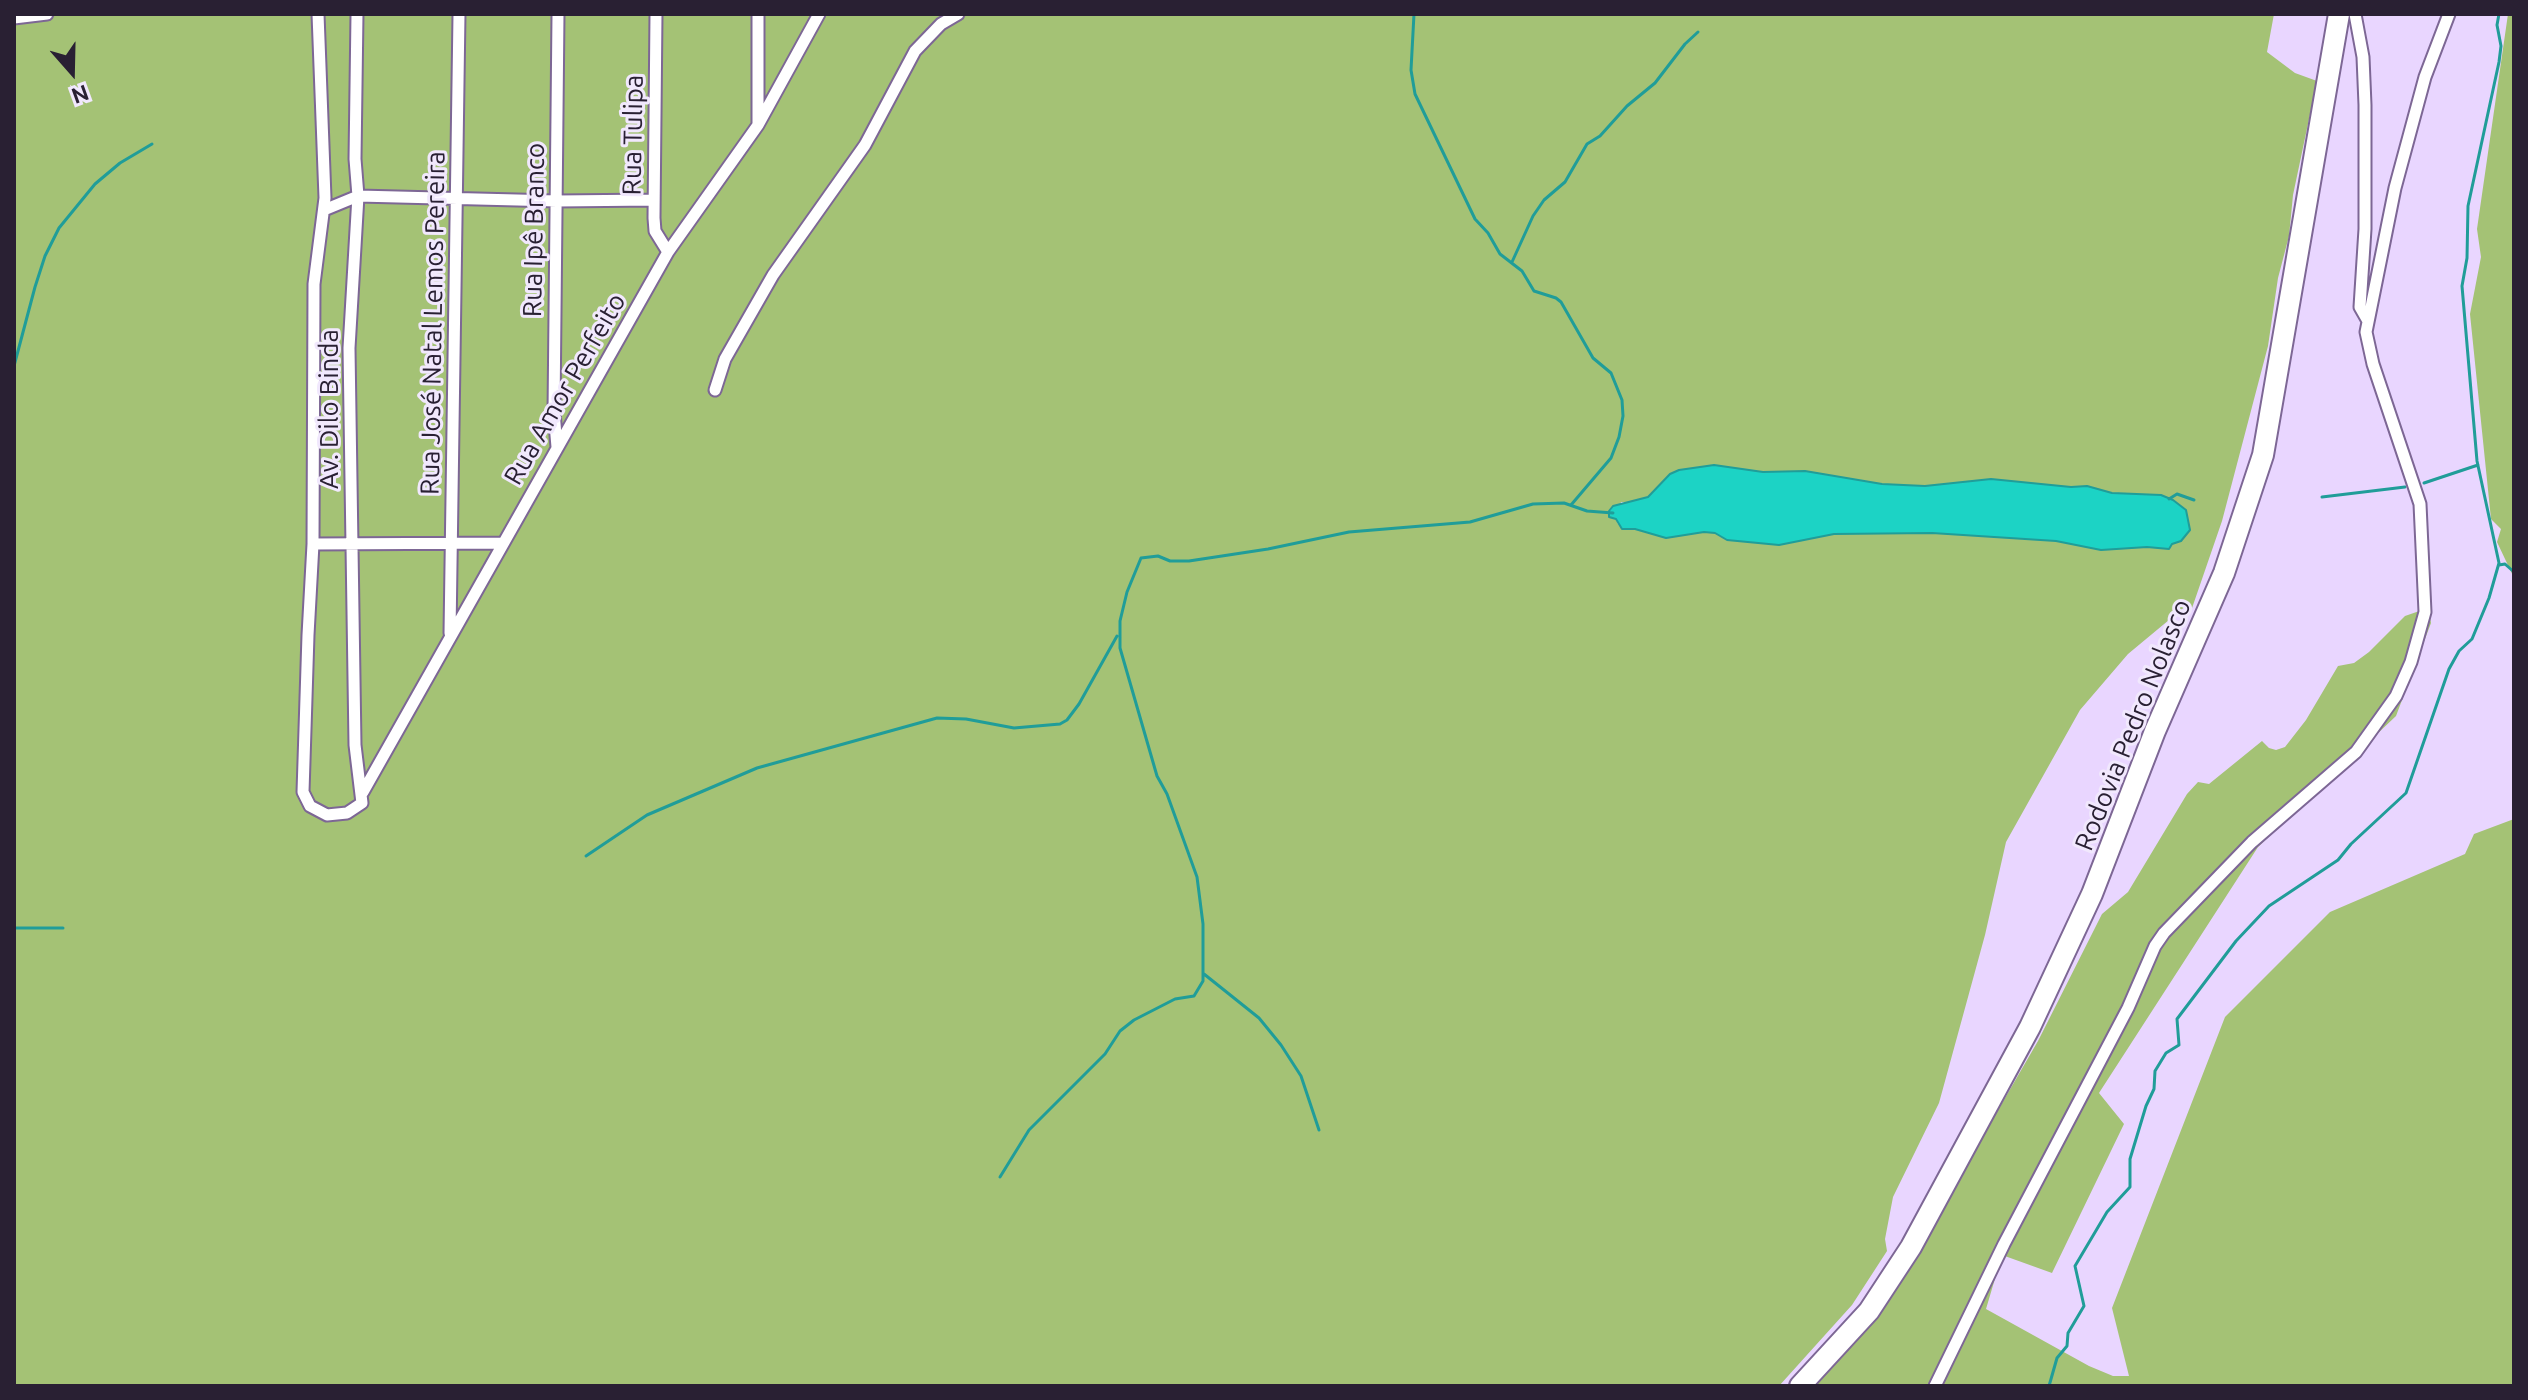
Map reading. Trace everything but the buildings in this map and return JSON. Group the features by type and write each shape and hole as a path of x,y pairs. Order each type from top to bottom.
{"highway":[{"name":"Rodovia Pedro Nolasco","path":"1800,1386 1869,1311 1911,1247 2030,1027 2092,894 2155,731 2224,573 2263,455 2339,14"}],"street":[{"path":"14,18 47,14"},
{"name":"Av. Dilo Binda","path":"318,14 324,210 314,284 313,544 303,792 310,806 327,815 347,813 362,798 355,745 349,348 358,196 355,159 357,14"},
{"name":"Rua José Natal Lemos Pereira","path":"450,634 459,14"},
{"name":"Rua Ipê Branco","path":"557,447 554,412 558,14"},
{"name":"Rua Tulipa","path":"656,14 655,231 668,252"},
{"path":"758,14 758,125"},
{"name":"Rua Amor Perfeito","path":"362,798 450,634 668,252 758,125 819,14"},
{"path":"715,390 725,359 773,275 865,145 915,51 941,24 958,14"},
{"path":"2355,14 2363,57 2365,105 2365,229 2360,307 2368,321"},
{"path":"1935,1386 2025,1203 2128,1008 2155,946 2252,842 2356,752 2405,679 2425,612 2422,523 2417,493 2367,343 2368,321 2395,188 2425,77 2449,14"},
{"path":"324,210 358,196 654,200"},
{"path":"313,544 503,543"}],"shaded area":[{"path":"14,14 2274,14 2267,52 2295,73 2317,81 2293,195 2289,236 2278,278 2268,346 2222,521 2191,611 2187,605 2128,654 2080,710 2006,842 1985,935 1939,1103 1893,1197 1885,1239 1887,1251 1852,1305 1779,1386 14,1386","holes":["1714,465 1763,472 1805,471 1882,484 1925,486 1991,479 2087,486 2111,493 2161,495 2169,549 2101,550 2056,541 1932,533 1834,534 1779,545 1727,540 1715,533 1704,532 1666,538 1618,524 1616,519 1621,502 1632,503 1648,497 1670,474"]},
{"path":"2508,14 2514,14 2514,578 2497,542 2501,529 2491,519 2470,314 2481,257 2477,229"},
{"path":"1714,465 1763,472 1805,471 1882,484 1925,486 1991,479 2087,486 2112,493 2161,495 2186,510 2190,530 2169,549 2101,550 2056,541 1932,533 1834,534 1779,545 1727,540 1715,533 1704,532 1666,538 1635,529 1622,529 1616,519 1609,517 1613,506 1648,497 1670,474"},
{"path":"2428,608 2431,623 2396,716 2258,847 2099,1093 2124,1124 2052,1273 2002,1255 1986,1309 2089,1366 2113,1376 2129,1376 2112,1308 2225,1017 2330,912 2465,854 2474,834 2514,819 2514,1386 1815,1386 1843,1354 1946,1200 2038,1041 2102,914 2128,892 2187,794 2198,782 2209,784 2262,741 2276,750 2285,747 2306,720 2338,666 2354,663 2405,616"}],"waterway":[{"path":"1414,14 1411,70 1415,94 1475,219 1488,233 1500,254 1522,271 1534,291 1561,302 1593,358 1611,373 1622,400 1623,416 1611,458 1571,505"},
{"path":"2049,1386 2057,1358 2067,1346 2068,1333 2084,1306 2075,1266 2107,1212 2130,1187 2130,1159 2154,1089 2155,1071 2166,1053 2179,1045 2177,1019 2236,941 2269,906 2338,860 2406,793 2449,669 2459,651 2472,639 2489,598 2499,563 2477,461 2462,286 2467,258 2468,206 2499,62 2499,14"},
{"path":"1512,262 1533,216 1544,200 1565,182 1587,144 1600,136 1627,106 1655,83 1698,32"},
{"path":"14,366 45,256 59,228 95,184 120,163 152,144"},
{"path":"2424,483 2478,465"},
{"path":"2322,497 2405,487"},
{"path":"2169,499 2177,494 2194,500"},
{"path":"1000,1177 1029,1130 1105,1054 1120,1031 1134,1020 1175,999 1194,996 1203,981 1203,924 1197,877 1167,794 1157,776 1120,648 1120,621 1127,592 1141,558 1158,556 1170,561 1189,561 1349,532 1470,522 1533,504 1564,503 1587,511 1613,513"},
{"path":"2499,565 2505,564 2514,572"},
{"path":"586,856 647,815 757,768 937,718 966,719 1014,728 1060,724 1079,704 1117,636"},
{"path":"14,928 63,928"},
{"path":"1204,974 1259,1018 1281,1045 1301,1076 1319,1130"}]}
